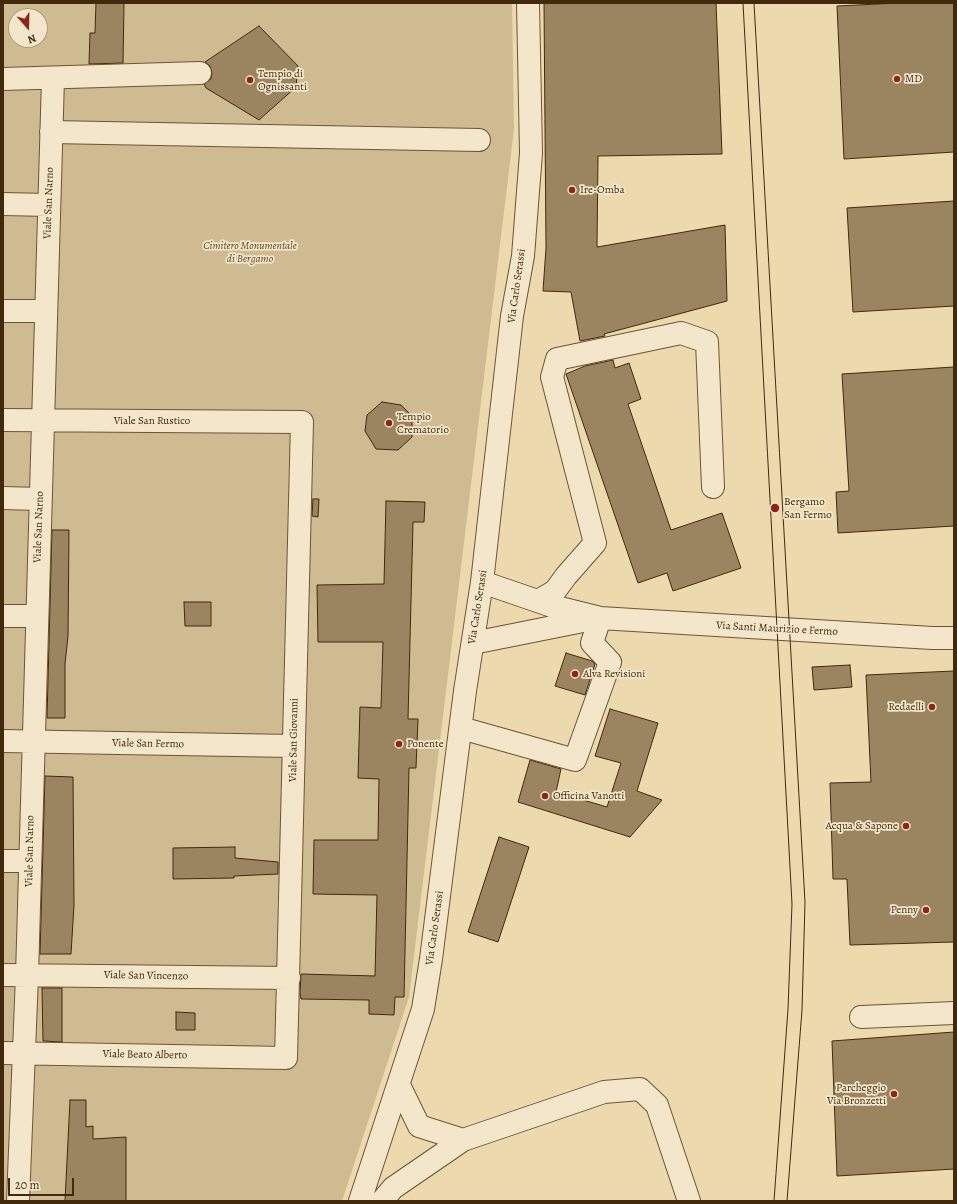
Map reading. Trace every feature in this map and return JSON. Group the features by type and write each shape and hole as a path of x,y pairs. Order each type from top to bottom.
{"street":[{"name":"Via Carlo Serassi","path":"360,1201 423,1009 431,958 472,643 482,582 512,316 522,256 531,153 528,3"},
{"path":"3,78 53,78 200,72"},
{"name":"Viale San Narno","path":"18,1201 13,1053 27,976 36,616 53,78"},
{"path":"51,132 478,140"},
{"path":"3,204 49,205"},
{"path":"3,311 46,312"},
{"path":"551,600 566,576 595,543 552,377 557,359 681,333 707,342 713,488"},
{"name":"Viale San Rustico","path":"3,420 42,422 302,422"},
{"name":"Viale San Giovanni","path":"286,1058 302,422"},
{"path":"3,498 40,499"},
{"name":"Via Santi Maurizio e Fermo","path":"482,582 551,600 600,618"},
{"path":"3,616 36,616"},
{"name":"Via Santi Maurizio e Fermo","path":"472,643 600,618 925,638 954,638"},
{"path":"461,728 575,760 610,662 592,643 600,618"},
{"name":"Viale San Fermo","path":"3,741 293,746"},
{"path":"3,861 29,861"},
{"name":"Viale San Vincenzo","path":"3,975 289,978"},
{"path":"861,1017 954,1013"},
{"name":"Viale Beato Alberto","path":"13,1053 286,1058"},
{"path":"399,1085 419,1126 463,1140"},
{"path":"382,1201 393,1188 463,1140 604,1092 640,1089 657,1105 689,1201"}],"green space":[{"name":"Cimitero Monumentale di Bergamo","path":"3,3 512,3 514,129 409,997 342,1201 3,1201"}],"building":[{"path":"96,3 124,3 123,63 89,64 90,33 95,33"},
{"name":"Ire-Omba","path":"544,3 716,3 722,154 598,156 597,247 725,225 727,301 604,334 605,336 580,341 571,292 543,291 546,248"},
{"name":"MD","path":"899,3 954,3 954,152 844,159 837,6"},
{"name":"Tempio di Ognissanti","path":"259,26 298,66 296,87 259,120 206,88 204,84 211,79 212,73 210,66 205,62"},
{"path":"954,201 954,306 853,312 847,208"},
{"path":"613,360 615,368 629,363 641,399 628,404 671,530 722,513 741,568 673,591 667,573 638,583 566,374 585,366"},
{"path":"954,367 954,526 838,533 836,492 849,491 842,374"},
{"name":"Tempio Crematorio","path":"382,402 401,405 412,416 412,437 398,450 376,449 365,431 367,415"},
{"path":"313,499 319,499 318,517 312,516"},
{"name":"Ponente","path":"386,501 425,502 424,522 413,522 408,719 418,719 416,768 409,768 404,997 395,997 394,1015 369,1014 369,1000 301,999 300,993 301,974 375,976 377,895 313,894 314,840 378,840 379,779 358,778 360,707 381,708 383,642 318,642 317,585 384,584"},
{"path":"52,530 69,530 68,636 65,664 65,718 47,718"},
{"path":"184,602 211,602 211,626 185,626"},
{"name":"Alva Revisioni","path":"566,653 592,661 595,664 585,695 555,686"},
{"path":"850,665 852,687 814,690 812,667"},
{"path":"954,671 954,942 850,945 847,879 833,879 830,783 871,782 866,675"},
{"name":"Officina Vanotti","path":"610,709 658,723 637,791 662,800 630,837 518,802 530,760 561,769 556,792 607,807 621,763 595,756"},
{"path":"45,776 73,777 74,905 71,954 40,954"},
{"path":"499,837 529,847 498,942 468,932"},
{"path":"235,847 235,858 278,862 278,874 234,876 234,878 173,879 173,848"},
{"path":"42,988 62,988 62,1042 43,1041"},
{"path":"176,1012 195,1013 195,1030 176,1030"},
{"name":"Parcheggio Via Bronzetti","path":"954,1032 954,1169 837,1176 832,1041"},
{"path":"70,1100 86,1100 86,1127 93,1126 93,1139 126,1137 126,1201 65,1201"}],"tram line":[{"path":"743,3 792,904 788,1009 774,1201"},
{"path":"754,3 805,902 802,1010 787,1201"}],"place":[{"name":"MD","path":"897,79"},
{"name":"Tempio di Ognissanti","path":"250,80"},
{"name":"Ire-Omba","path":"572,190"},
{"name":"Tempio Crematorio","path":"389,423"},
{"name":"Bergamo San Fermo","path":"775,508"},
{"name":"Alva Revisioni","path":"575,674"},
{"name":"Redaelli","path":"932,707"},
{"name":"Ponente","path":"399,744"},
{"name":"Officina Vanotti","path":"545,796"},
{"name":"Acqua & Sapone","path":"906,826"},
{"name":"Penny","path":"926,910"},
{"name":"Parcheggio Via Bronzetti","path":"894,1094"}]}
